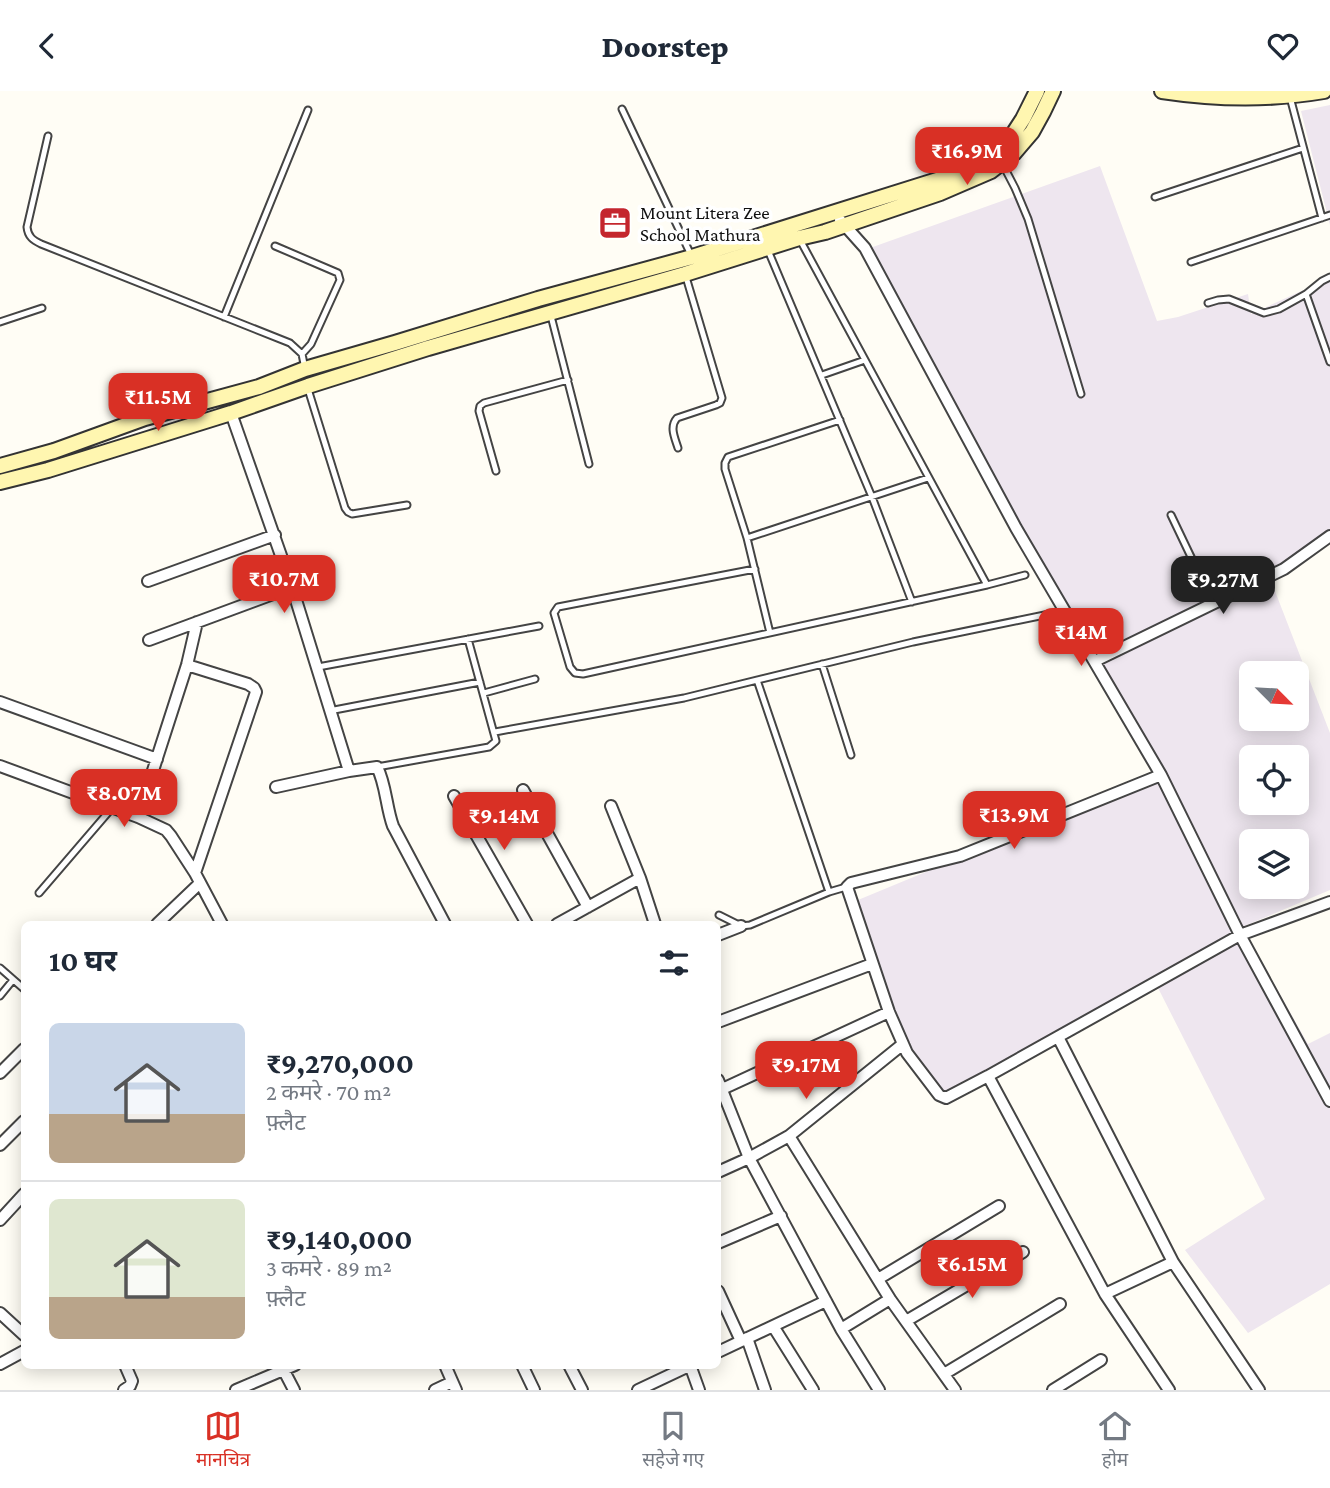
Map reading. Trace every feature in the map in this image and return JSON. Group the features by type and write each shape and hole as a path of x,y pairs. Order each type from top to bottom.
{"street":[{"path":"0,482 48,470 261,403 538,299 692,257 950,176 995,153 1010,139 1037,91"},
{"path":"0,466 54,451 145,418 256,387 305,369 550,313 685,274 825,232 969,182 991,171 1014,153 1044,113 1054,91"},
{"path":"1162,91 1198,96 1290,97 1324,91"},
{"path":"831,212 865,248 1010,516 1161,775 1240,935 1325,1080 1330,1101"},
{"path":"256,387 261,403"},
{"path":"231,413 275,535 349,771"},
{"path":"148,581 275,535"},
{"path":"1095,661 1284,569 1330,536"},
{"path":"149,640 292,587"},
{"path":"138,817 187,665 197,622"},
{"path":"160,921 197,878 256,692 248,684 187,665"},
{"path":"0,702 157,759"},
{"path":"0,767 138,817 171,835 220,921"},
{"path":"276,787 377,767 393,826 443,921"},
{"path":"1161,775 960,856 851,883 847,887 889,1012 907,1053 935,1093 946,1098 1240,935 1330,902"},
{"path":"523,790 588,907"},
{"path":"454,796 525,921"},
{"path":"611,806 654,921"},
{"path":"562,921 640,878"},
{"path":"721,934 741,926"},
{"path":"721,1021 872,964"},
{"path":"721,1085 889,1012"},
{"path":"1058,1037 1173,1262 1259,1390"},
{"path":"721,1171 789,1136 903,1044"},
{"path":"0,1073 21,1052"},
{"path":"988,1076 1105,1294 1169,1390"},
{"path":"721,1091 749,1157 841,1329 878,1390"},
{"path":"0,1145 21,1124"},
{"path":"789,1136 890,1299 955,1390"},
{"path":"0,1220 21,1197"},
{"path":"878,1279 999,1206"},
{"path":"721,1242 781,1216"},
{"path":"906,1321 1023,1252"},
{"path":"1105,1294 1173,1262"},
{"path":"721,1297 744,1340 765,1390"},
{"path":"841,1329 890,1299"},
{"path":"721,1351 826,1301"},
{"path":"944,1374 1060,1304"},
{"path":"0,1313 21,1332"},
{"path":"773,1326 813,1390"},
{"path":"0,1364 21,1353"},
{"path":"1053,1390 1101,1360"},
{"path":"124,1390 132,1381 127,1369"},
{"path":"236,1390 280,1369"},
{"path":"283,1369 294,1390"},
{"path":"524,1369 534,1390"},
{"path":"571,1369 582,1390"},
{"path":"665,1369 668,1376"},
{"path":"638,1390 683,1369"},
{"path":"692,1369 699,1390"},
{"path":"435,1390 450,1377"}],"lane":[{"path":"1290,97 1322,218"},
{"path":"622,109 692,257"},
{"path":"224,317 308,110"},
{"path":"48,136 27,227 31,239 290,342 302,354 305,369"},
{"path":"1155,197 1303,148"},
{"path":"1002,163 1028,219 1082,394"},
{"path":"1191,262 1330,215"},
{"path":"799,238 987,585"},
{"path":"275,246 340,277 314,338 302,354"},
{"path":"767,248 822,375 912,601"},
{"path":"678,448 672,426 677,418 716,405 722,398 685,274"},
{"path":"1208,303 1228,299 1264,313 1279,309 1330,277"},
{"path":"1306,294 1330,362"},
{"path":"0,321 42,309"},
{"path":"550,313 589,464"},
{"path":"822,375 866,360"},
{"path":"496,471 479,411 480,406 568,380"},
{"path":"307,386 348,512 352,514 407,505"},
{"path":"770,633 725,463 728,457 840,420"},
{"path":"747,538 928,478"},
{"path":"1171,515 1213,603"},
{"path":"755,569 558,607 554,613 570,667 579,674 1025,575"},
{"path":"495,732 684,698 913,642 1066,611"},
{"path":"316,667 539,626"},
{"path":"377,767 489,747 496,741 468,639"},
{"path":"822,664 851,755"},
{"path":"484,693 535,679"},
{"path":"757,680 829,892"},
{"path":"329,711 481,682"},
{"path":"39,893 112,808"},
{"path":"719,915 741,926 750,925 847,887"},
{"path":"0,968 21,987"},
{"path":"0,996 13,980"}],"shaded area":[{"path":"1330,105 1330,225 1301,111"},
{"path":"1100,166 1157,321 1178,317 1248,294 1251,314 1330,278 1330,530 1268,573 1302,661 1239,661 1239,731 1309,731 1309,679 1330,733 1330,890 1309,899 1309,829 1239,829 1239,899 1309,899 1242,927 1308,1044 1330,1033 1330,1284 1248,1333 1185,1250 1265,1199 1153,978 944,1094 905,1042 858,900 1157,776 870,248"}],"place":[{"name":"Mount Litera Zee School Mathura","path":"615,223"}]}
